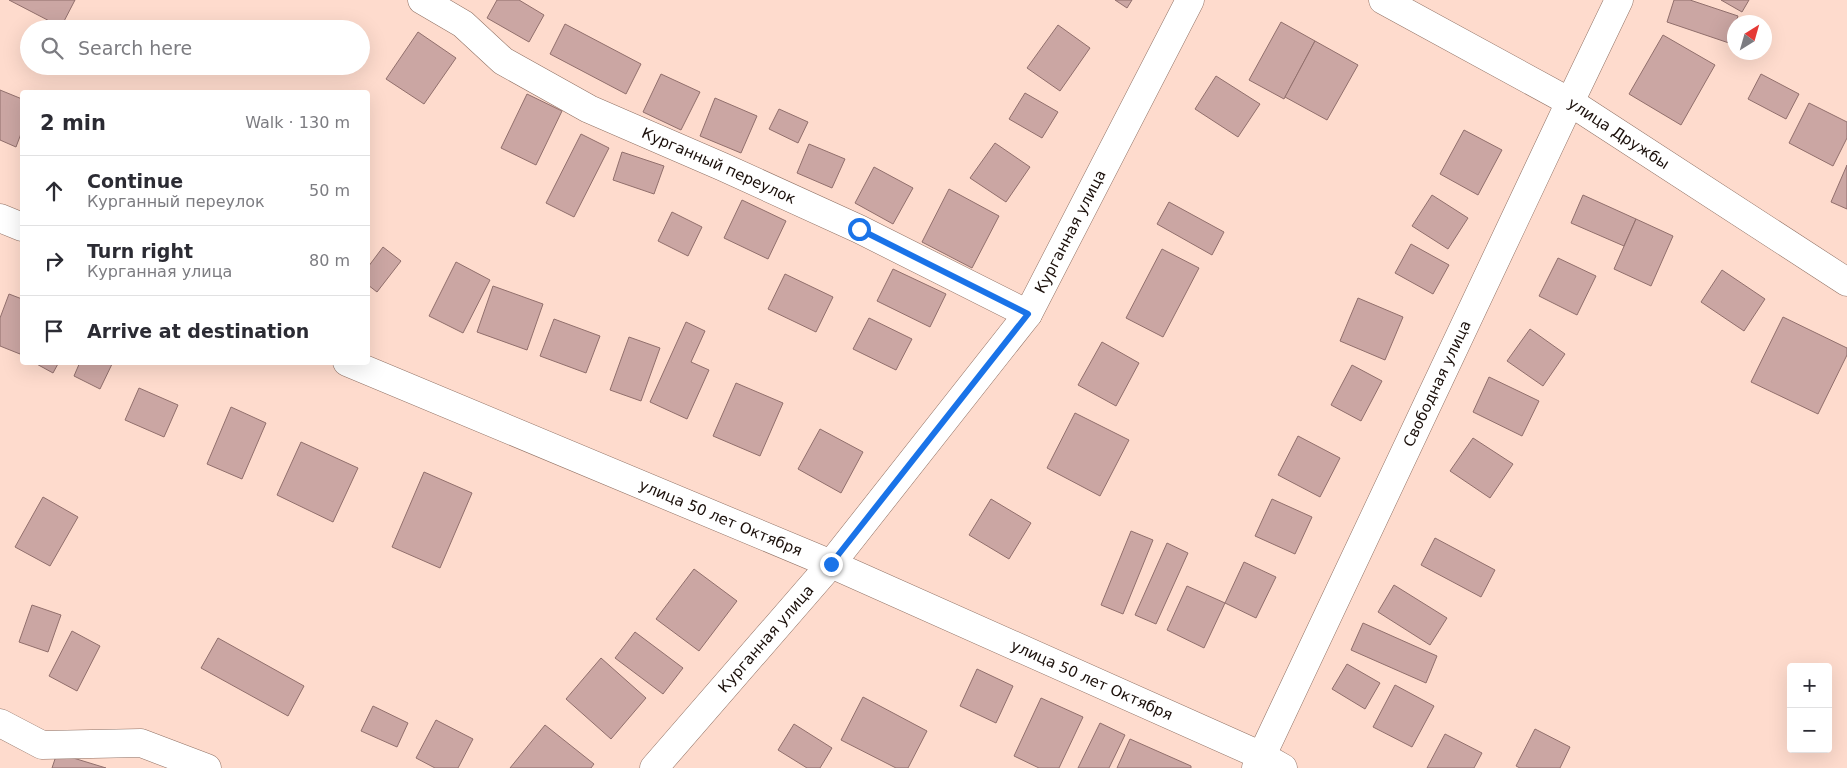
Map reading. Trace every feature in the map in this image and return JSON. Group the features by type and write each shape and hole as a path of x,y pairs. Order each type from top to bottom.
{"street":[{"name":"Курганный переулок","path":"422,0 463,24 504,61 590,109 859,229 1028,314"},
{"name":"Курганная улица","path":"654,768 831,564 1028,314 1190,0"},
{"name":"улица Дружбы","path":"1383,0 1570,102 1847,282"},
{"name":"Свободная улица","path":"1267,764 1570,102 1619,0"},
{"path":"0,218 20,226"},
{"name":"улица 50 лет Октября","path":"354,365 831,564 1267,764"},
{"path":"0,722 42,745 141,743 207,768"}],"building":[{"path":"9,0 75,0 65,20 48,20"},
{"path":"497,0 519,0 544,15 529,42 487,18"},
{"path":"1115,0 1132,0 1127,8"},
{"path":"1674,0 1690,0 1735,15 1727,15 1727,42 1667,22"},
{"path":"1721,0 1749,0 1742,12"},
{"path":"1281,22 1315,41 1284,99 1249,80"},
{"path":"565,24 641,64 626,94 550,54"},
{"path":"1058,25 1090,48 1060,91 1027,68"},
{"path":"418,32 456,58 424,104 386,79"},
{"path":"1663,35 1715,65 1681,125 1629,94"},
{"path":"1315,41 1358,65 1327,120 1285,97"},
{"path":"661,74 700,92 681,130 643,112"},
{"path":"1761,74 1799,94 1786,119 1748,99"},
{"path":"1216,76 1260,104 1238,137 1195,109"},
{"path":"0,90 20,98 20,136 16,147 0,140"},
{"path":"1025,93 1058,112 1042,138 1009,119"},
{"path":"527,94 562,111 536,165 501,148"},
{"path":"715,98 757,116 741,153 700,136"},
{"path":"1809,103 1847,122 1847,138 1833,166 1789,143"},
{"path":"779,109 808,122 798,143 769,129"},
{"path":"1464,130 1502,150 1478,195 1440,174"},
{"path":"581,134 609,148 574,217 546,203"},
{"path":"995,143 1030,167 1006,202 970,178"},
{"path":"809,144 845,159 832,188 797,173"},
{"path":"622,152 664,166 654,194 613,180"},
{"path":"1847,165 1847,209 1831,202"},
{"path":"874,167 913,188 893,224 855,203"},
{"path":"949,189 999,216 972,268 922,242"},
{"path":"1432,195 1468,218 1448,249 1412,226"},
{"path":"1583,195 1636,219 1624,246 1571,223"},
{"path":"742,200 786,221 768,259 724,238"},
{"path":"1169,202 1224,232 1212,255 1157,224"},
{"path":"672,212 702,227 688,256 658,241"},
{"path":"1636,219 1673,236 1651,286 1614,269"},
{"path":"1411,244 1449,265 1433,294 1395,273"},
{"path":"383,247 401,261 377,292 370,287 370,264"},
{"path":"1162,249 1199,268 1163,337 1126,318"},
{"path":"1558,258 1596,276 1577,315 1539,296"},
{"path":"456,262 490,280 463,333 429,316"},
{"path":"893,269 946,294 930,327 877,301"},
{"path":"1722,270 1765,299 1744,331 1701,302"},
{"path":"785,274 833,297 816,332 768,309"},
{"path":"493,286 543,304 527,350 477,332"},
{"path":"9,294 20,298 20,354 0,346 0,318"},
{"path":"1358,298 1403,317 1385,360 1340,341"},
{"path":"1783,317 1847,348 1847,355 1818,414 1751,382"},
{"path":"869,318 912,339 896,370 853,349"},
{"path":"554,319 600,336 586,373 540,356"},
{"path":"686,322 705,331 691,362 709,370 687,419 650,402"},
{"path":"1530,329 1565,354 1543,386 1507,361"},
{"path":"629,337 660,348 641,401 610,390"},
{"path":"1102,342 1139,363 1116,406 1078,385"},
{"path":"38,365 57,365 53,373"},
{"path":"79,365 112,365 100,389 74,376"},
{"path":"1352,365 1382,381 1361,421 1331,405"},
{"path":"1489,377 1539,401 1522,436 1473,412"},
{"path":"736,383 783,403 760,456 713,436"},
{"path":"139,388 178,405 164,437 125,420"},
{"path":"231,407 266,423 242,479 207,464"},
{"path":"1075,413 1129,440 1100,496 1047,468"},
{"path":"820,429 863,452 841,493 798,469"},
{"path":"1298,436 1340,458 1320,497 1278,475"},
{"path":"1473,438 1513,464 1490,498 1450,471"},
{"path":"301,442 358,468 333,522 277,495"},
{"path":"424,472 472,493 440,568 392,547"},
{"path":"43,497 78,517 50,566 15,547"},
{"path":"991,499 1031,523 1009,559 969,535"},
{"path":"1272,499 1312,517 1295,554 1255,536"},
{"path":"1131,531 1153,540 1123,614 1101,605"},
{"path":"1435,538 1495,570 1481,597 1421,565"},
{"path":"1167,543 1188,553 1156,624 1135,615"},
{"path":"1244,562 1276,577 1256,618 1225,603"},
{"path":"694,569 737,601 699,651 656,619"},
{"path":"1394,585 1447,618 1430,645 1378,612"},
{"path":"1187,586 1225,603 1204,648 1167,630"},
{"path":"32,605 61,615 48,652 19,642"},
{"path":"1363,623 1437,656 1426,683 1351,650"},
{"path":"72,631 100,646 77,691 49,676"},
{"path":"635,632 683,668 663,694 615,658"},
{"path":"218,638 304,686 288,716 201,668"},
{"path":"601,658 646,698 611,739 566,699"},
{"path":"1347,664 1380,683 1365,709 1332,689"},
{"path":"977,669 1013,686 996,723 960,706"},
{"path":"1395,685 1434,706 1412,747 1373,727"},
{"path":"863,697 927,731 908,768 896,768 841,740"},
{"path":"1041,698 1083,717 1059,768 1039,768 1014,756"},
{"path":"373,706 408,723 397,747 361,731"},
{"path":"436,720 473,739 458,768 435,768 416,758"},
{"path":"1100,723 1125,735 1109,768 1078,768"},
{"path":"794,724 832,748 820,768 807,768 778,750"},
{"path":"545,725 594,764 591,768 510,768"},
{"path":"1535,729 1570,747 1560,768 1520,768 1516,766"},
{"path":"1445,734 1482,753 1474,768 1427,768"},
{"path":"1130,739 1191,766 1191,768 1117,768"},
{"path":"57,753 106,768 52,768"}],"route":[{"path":"831,564 1028,314 859,229"}]}
